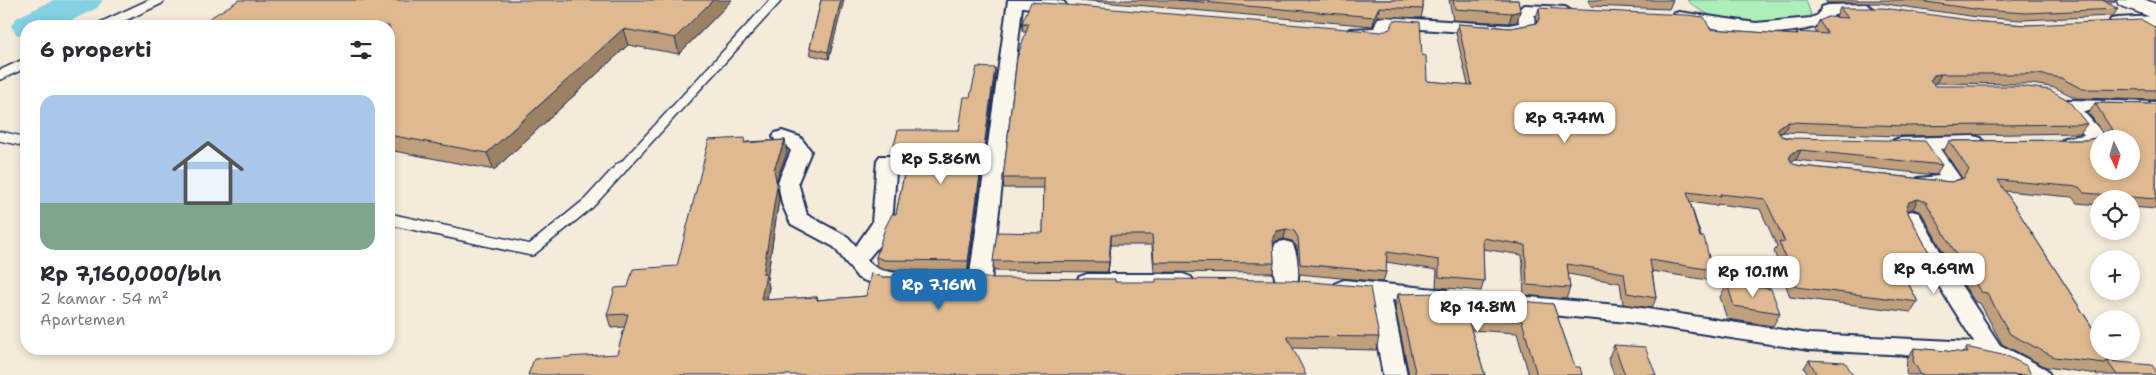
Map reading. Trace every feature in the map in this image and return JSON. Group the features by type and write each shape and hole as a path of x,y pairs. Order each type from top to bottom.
{"main road":[{"path":"2128,0 2156,12"}],"street":[{"path":"980,281 1015,1 1074,7"},
{"path":"1343,32 1381,34 1384,22 1509,30 1528,26 1525,10 1579,13"},
{"path":"1665,16 1723,22 1756,28 1816,23 1825,18 1828,10 1879,10"},
{"path":"2097,24 2156,20"},
{"path":"2052,94 2064,100 2094,135 2095,140 2054,142"},
{"path":"2068,105 2156,107"},
{"path":"782,137 793,141 801,151 788,182 794,213 802,222 840,242 866,273 873,277 912,280"},
{"path":"1883,143 1992,142"},
{"path":"1908,179 1945,184 1950,182 1951,179 1926,143"},
{"path":"855,260 875,237 882,223 886,160"},
{"path":"1912,218 1938,267 1992,351"},
{"path":"1284,248 1296,284 1456,298"},
{"path":"1069,282 1208,282"},
{"path":"1379,291 1395,375"},
{"path":"1504,302 1628,314 1809,342 1992,351 2038,375"}],"lane":[{"path":"116,20 159,0"},
{"path":"395,220 531,250 589,203 776,0"},
{"path":"0,75 20,65"},
{"path":"0,136 20,141"}],"green space":[{"path":"1687,0 1806,0 1813,21 1764,23 1729,20 1699,10"}],"building":[{"path":"239,0 713,0 675,38 623,29 487,153 395,136 395,20 207,20"},
{"path":"821,0 841,0 828,52 810,48"},
{"path":"1178,0 1423,0 1423,9 1379,7 1374,17"},
{"path":"1453,0 1518,0 1520,11 1512,13 1455,9"},
{"path":"1912,0 2102,0 2118,9 2026,13 1981,10"},
{"path":"1031,2 1381,32 1390,29 1394,20 1420,22 1422,55 1426,56 1427,81 1472,85 1458,24 1511,28 1537,23 1540,17 1539,8 1687,15 1704,17 1710,29 1798,35 1797,32 1828,34 1819,21 1828,17 1848,18 1840,8 1883,8 1982,22 2027,25 2142,20 2156,28 2156,90 2082,89 2061,78 2038,74 1941,74 1934,75 1930,81 1935,86 2020,86 2050,90 2068,100 2087,124 1905,126 1789,122 1781,125 1777,130 1781,136 1789,138 1925,141 1942,165 1801,150 1793,152 1789,158 1793,164 1801,166 1951,182 1964,178 1969,170 1949,141 2090,139 2090,180 2140,180 2140,130 2112,130 2095,103 2156,104 2156,199 2140,198 2140,190 2090,190 2090,194 2084,193 2079,187 1998,180 2090,324 2090,360 2114,361 2107,361 2105,363 2054,357 2010,334 1987,293 1981,292 1956,254 1926,202 1918,199 1909,202 1906,209 1932,258 1913,256 1922,272 1901,270 1918,302 1796,287 1779,241 1785,242 1765,199 1687,192 1700,237 1704,237 1712,270 1650,260 1656,298 1627,293 1624,273 1567,264 1570,288 1527,285 1525,245 1483,238 1484,281 1439,277 1439,260 1387,252 1386,272 1300,264 1298,237 1294,231 1286,229 1277,231 1273,237 1274,263 1154,262 1152,235 1111,235 1109,262 993,261 997,232 1043,233 1044,178 1003,178 1017,58 1029,23 1022,23"},
{"path":"977,67 995,68 968,261 884,260 876,257 885,228 892,214 896,214 909,150 898,150 894,145 898,130 959,130 964,97 970,97"},
{"path":"745,138 744,143 785,140 774,169 777,186 763,274 766,274 761,300 817,297 817,300 866,296 871,273 881,277 1115,279 1115,282 1156,282 1156,279 1289,280 1370,287 1379,337 1287,336 1306,375 528,375 534,359 617,354 628,314 607,315 615,288 628,287 633,269 677,266 709,140"},
{"path":"1727,284 1771,289 1780,313 1734,306"},
{"path":"1439,293 1553,304 1575,367 1580,367 1582,375 1537,375 1522,321 1467,316 1485,375 1416,375 1398,294"},
{"path":"1614,345 1645,347 1656,375 1625,375"},
{"path":"1914,348 1968,353 1966,348 1970,348 2007,356 2027,366 2031,375 1921,375 1913,361"},
{"path":"1809,360 1845,362 1853,375 1817,375"},
{"path":"2107,361 2152,365 2156,375 2117,375"}],"waterway":[{"path":"42,20 84,0"}]}
